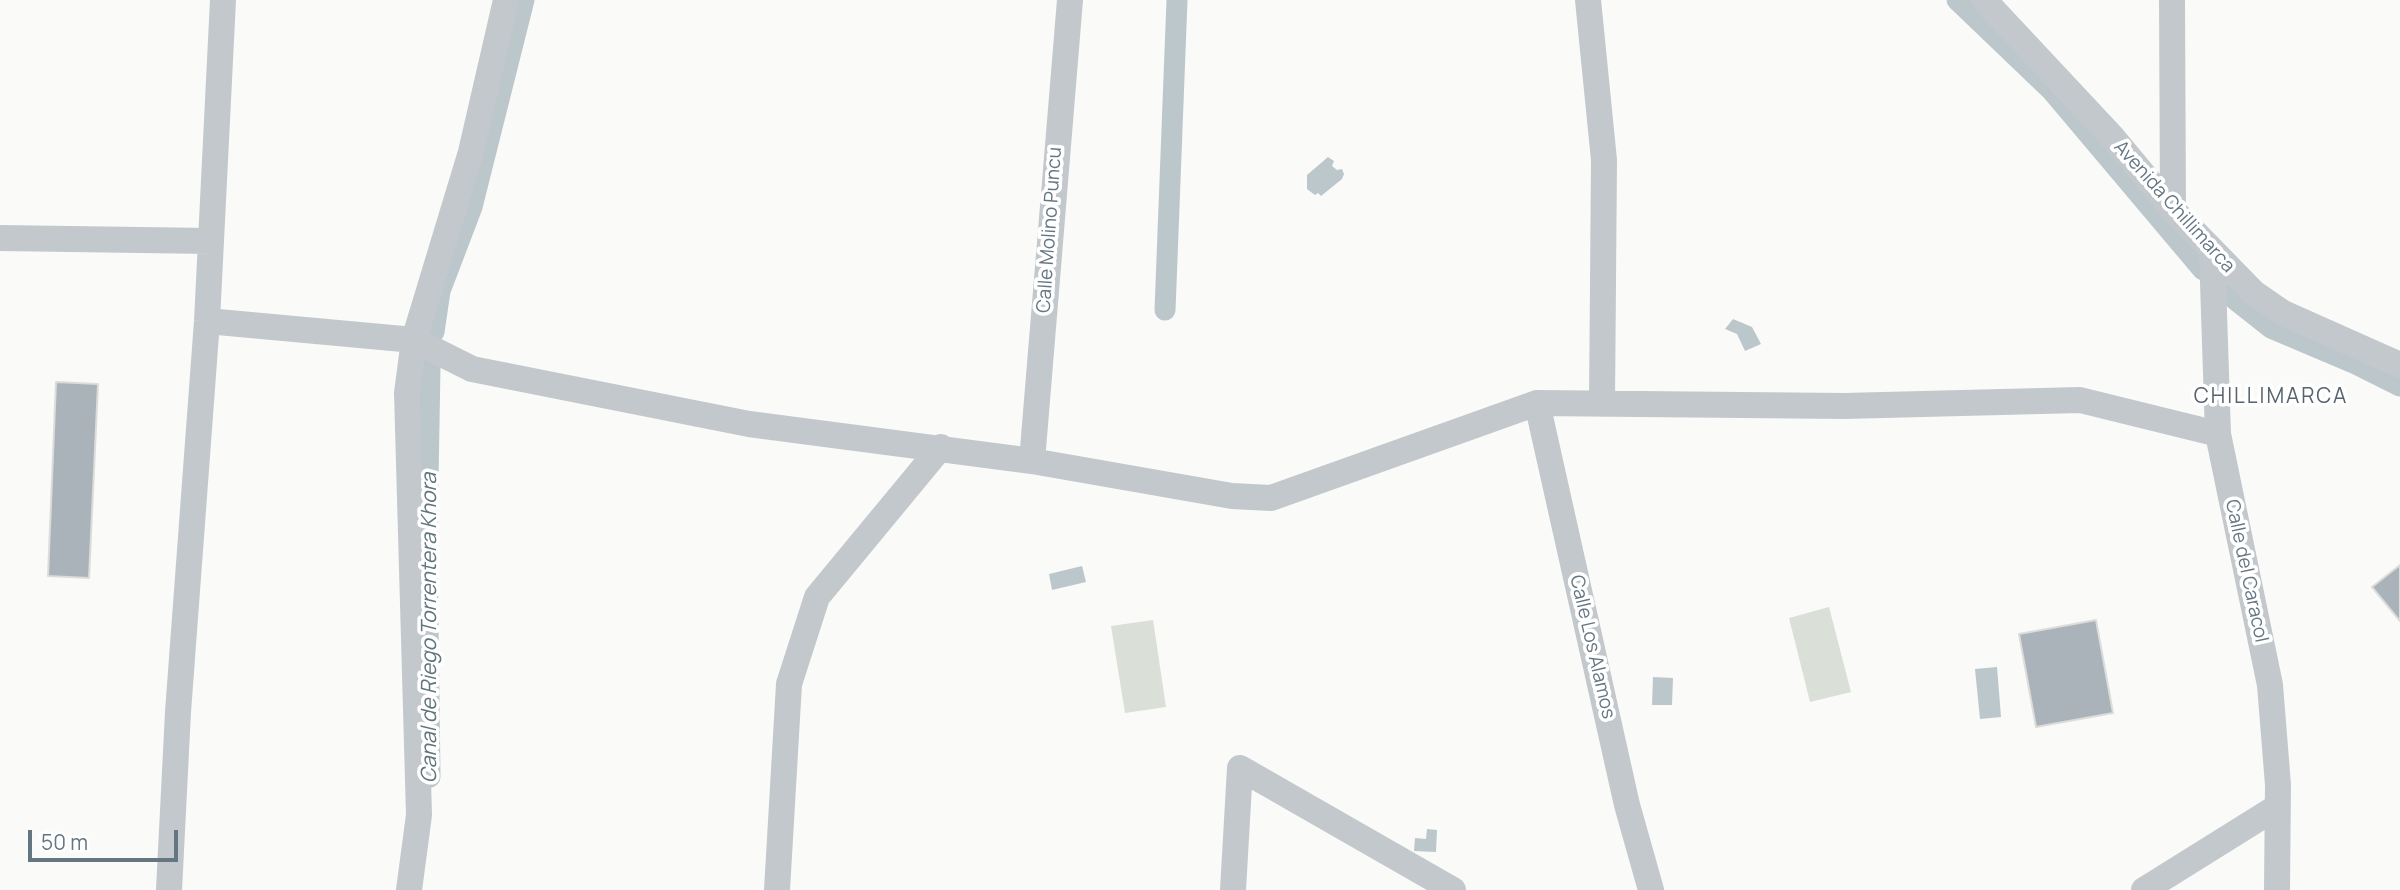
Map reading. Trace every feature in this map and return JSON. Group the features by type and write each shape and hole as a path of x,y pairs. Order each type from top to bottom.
{"street":[{"path":"169,890 179,698 207,321 223,0"},
{"path":"409,890 419,815 407,393 414,340 471,152 506,0"},
{"name":"Calle Molino Puncu","path":"1032,461 1070,0"},
{"path":"1588,0 1604,160 1601,404"},
{"name":"Avenida Chillimarca","path":"1984,0 2113,138 2173,210 2254,293 2283,313 2400,365"},
{"path":"2172,0 2173,210"},
{"path":"0,238 211,241"},
{"name":"Calle del Caracol","path":"2212,252 2218,434 2270,685 2277,807 2277,890"},
{"path":"207,321 414,340 472,369 749,424 941,447 1232,496 1271,498 1537,403 1844,406 2080,400 2218,434"},
{"name":"Calle Los Alamos","path":"1537,403 1627,806 1651,890"},
{"path":"777,890 789,684 817,597 941,447"},
{"path":"1233,890 1240,768 1453,890"},
{"path":"2144,890 2277,807"}],"shaded area":[{"path":"1328,157 1334,161 1332,166 1337,170 1342,169 1344,174 1342,179 1321,196 1318,193 1315,195 1307,189 1307,175"},
{"path":"1733,319 1752,327 1761,344 1745,351 1737,334 1725,329"},
{"path":"1082,566 1086,582 1052,590 1049,574"},
{"path":"1829,607 1851,692 1810,702 1789,618"},
{"path":"1153,620 1166,707 1125,713 1111,626"},
{"path":"1997,667 2001,717 1980,719 1975,669"},
{"path":"1653,677 1673,678 1672,705 1652,705"},
{"path":"1427,829 1437,830 1436,852 1414,851 1415,838 1426,839"}],"building":[{"path":"56,382 98,384 89,578 48,576"},
{"path":"2400,565 2400,621 2372,587"},
{"path":"2096,620 2113,713 2036,727 2019,634"}],"waterway":[{"name":"Canal de Riego Torrentera Khora","path":"434,332 440,291 472,207 524,0"},
{"path":"1165,310 1177,0"},
{"name":"Canal de Riego Torrentera Khora","path":"1957,0 2052,91 2203,270"},
{"name":"Canal de Riego Torrentera Khora","path":"2228,294 2271,328 2400,386"},
{"name":"Canal de Riego Torrentera Khora","path":"430,366 427,538 430,777"}],"district":[{"name":"CHILLIMARCA","path":"2271,397"}]}
